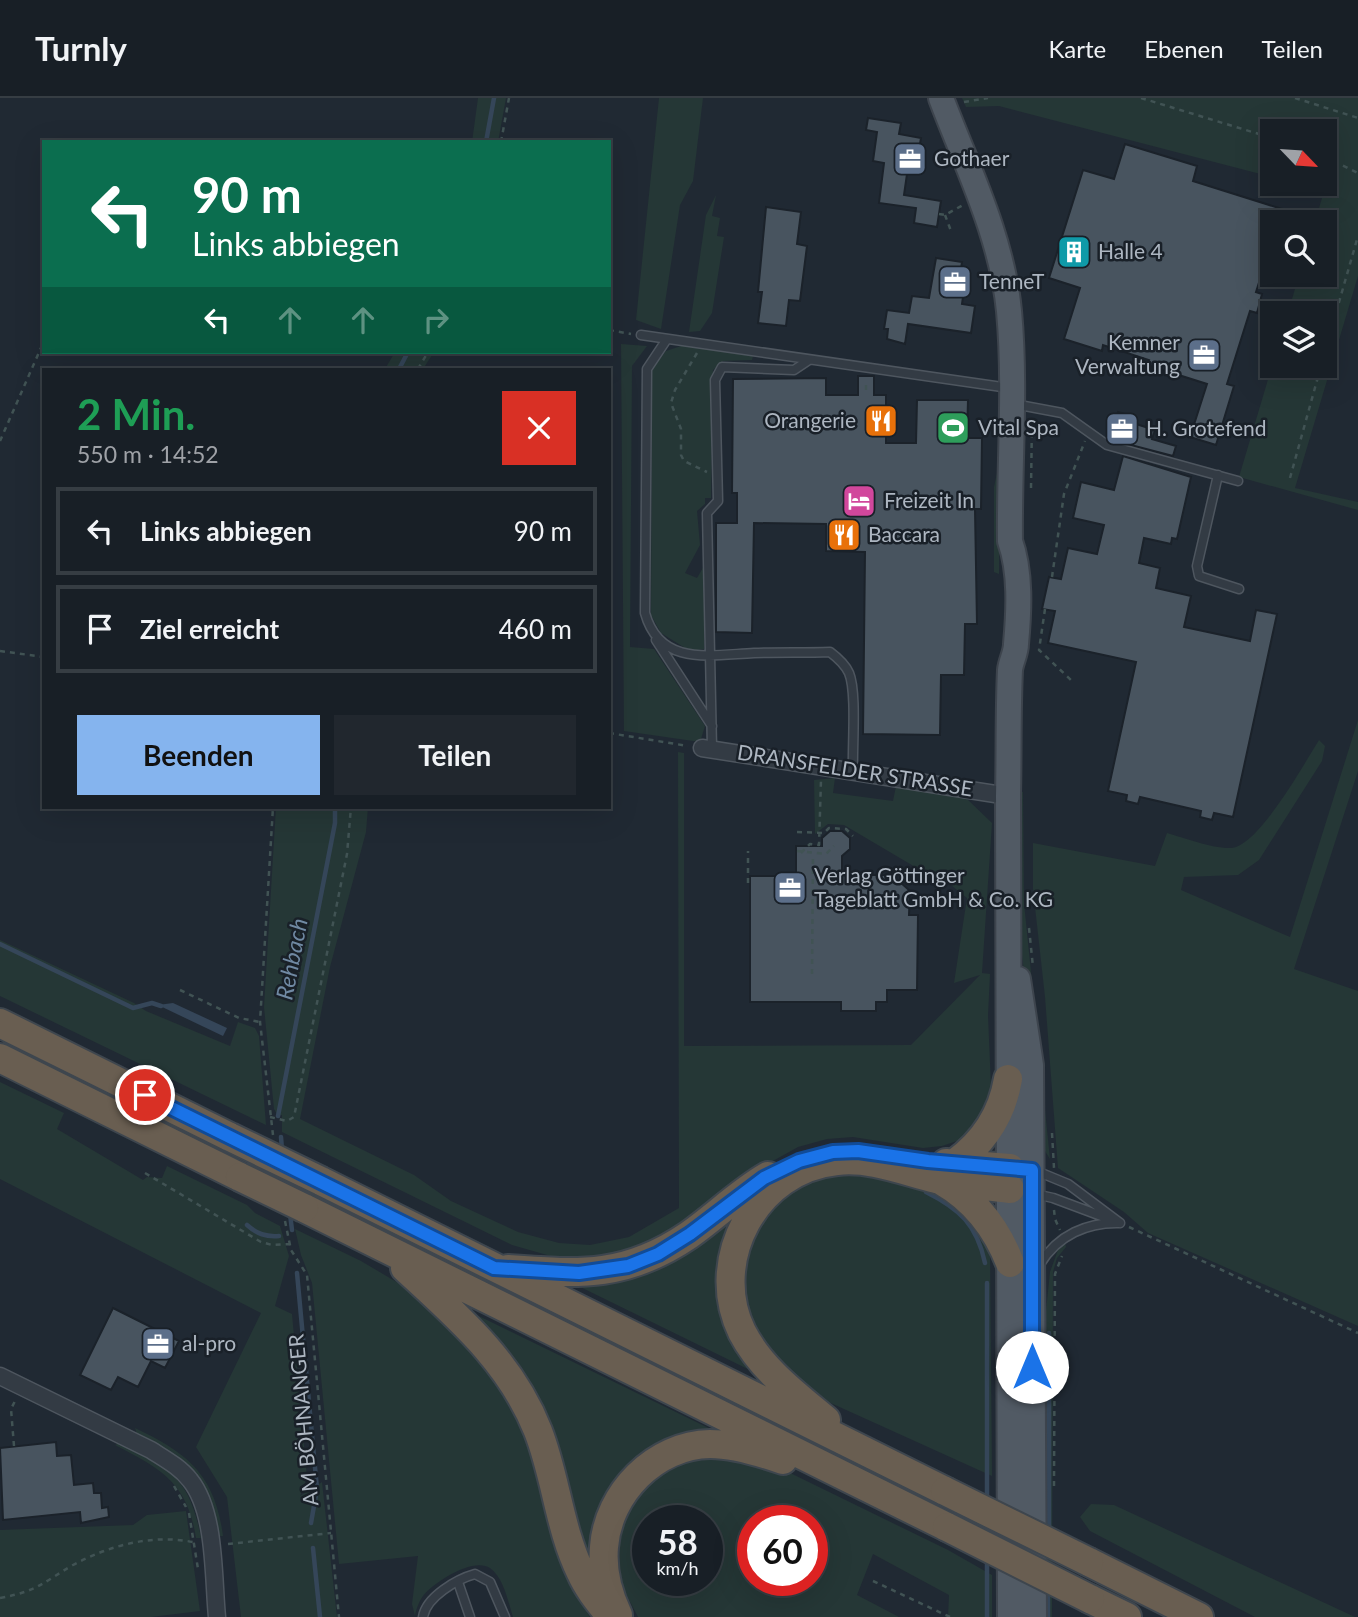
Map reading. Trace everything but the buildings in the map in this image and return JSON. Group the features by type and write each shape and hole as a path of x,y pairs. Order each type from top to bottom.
{"highway":[{"path":"0,1023 1199,1617"},
{"path":"0,1058 1127,1617"},
{"path":"947,1172 975,1147 991,1127 1002,1104 1007,1079"},
{"path":"494,1268 571,1273 628,1266 682,1240 764,1178 799,1161 825,1153 858,1151 947,1172 988,1220 1010,1263"},
{"path":"866,1452 792,1391 751,1347 738,1322 731,1292 731,1261 748,1218 765,1195 790,1177 819,1164 857,1161 1021,1180"},
{"path":"383,1247 478,1335 512,1379 531,1413 545,1451 566,1533 581,1573 611,1617"},
{"path":"619,1617 606,1580 604,1547 607,1528 621,1496 644,1470 656,1461 690,1447 729,1446 762,1453 861,1484"}],"main road":[{"path":"942,101 979,197 1002,268 1009,311 1010,541 1016,558 1017,578 1016,647 1011,661 1008,796 1007,1079 1032,1281 1034,1617"},
{"path":"1009,930 1029,1039 1021,1180 1010,1263 1010,1617"}],"street":[{"name":"DRANSFELDER STRASSE","path":"707,748 1008,796"},
{"path":"0,1376 151,1450 174,1464 190,1480 207,1516 202,1544 217,1617"}],"lane":[{"path":"641,335 809,360 1011,396 1062,413 1107,445 1238,481"},
{"path":"667,339 647,369 645,613 654,637 712,726"},
{"path":"707,748 712,726 707,513 718,500 715,380 722,367 794,370 809,360"},
{"path":"1218,475 1197,566 1199,576 1208,581 1239,589"},
{"path":"654,637 688,655 711,657 753,653 830,652 841,660 849,673 852,690 853,772"},
{"path":"1021,1180 1053,1198 1120,1223"},
{"path":"1021,1180 1068,1184 1120,1223"},
{"path":"1032,1281 1045,1256 1064,1237 1091,1225 1120,1223"},
{"path":"423,1617 430,1602 458,1582 475,1574 486,1578 498,1595 505,1617"},
{"path":"458,1582 470,1617"}],"path":[{"path":"501,140 509,98"},
{"path":"942,101 988,98"},
{"path":"1141,98 1260,134"},
{"path":"1295,98 1358,118"},
{"path":"1337,163 1358,173"},
{"path":"939,214 945,215 979,197"},
{"path":"945,215 951,231"},
{"path":"1337,309 1358,236"},
{"path":"611,330 641,335"},
{"path":"0,441 42,346"},
{"path":"694,362 675,390 671,402 681,429 681,455 684,461 708,472"},
{"path":"1290,478 1318,378"},
{"path":"866,384 866,395"},
{"path":"1052,578 1063,494 1090,433"},
{"path":"1045,609 1038,640 1039,650 1070,680"},
{"path":"0,651 42,657"},
{"path":"611,733 707,748"},
{"path":"821,796 819,845 810,844 799,852 826,854 834,846"},
{"path":"272,1129 260,1022 274,809"},
{"path":"270,1117 287,1121 294,1117 347,854 351,809"},
{"path":"797,832 824,833 830,828 846,829 853,836"},
{"path":"748,851 748,883"},
{"path":"812,974 813,854"},
{"path":"180,990 239,1018 260,1022"},
{"path":"145,1173 261,1242 272,1245 289,1244"},
{"path":"1120,1223 1358,1333"},
{"name":"AM BÖHNANGER","path":"285,1226 289,1244 307,1275 339,1617"},
{"path":"1054,1492 1055,1274 1065,1253"},
{"path":"8,1395 16,1399 11,1409 14,1446"},
{"path":"171,1482 188,1511 202,1544 199,1579"},
{"path":"0,1598 33,1590 81,1561 140,1541 152,1539 202,1544 331,1533"},
{"path":"873,1581 950,1617"}],"shaded area":[{"path":"478,98 506,98 498,140 472,140"},
{"path":"659,98 703,98 693,181 680,205 661,329 636,320"},
{"path":"962,98 1358,98 1358,276 1337,347 1337,301 1291,301 1296,287 1337,287 1337,210 1318,210 1323,196 1337,196 1337,119 1260,119 1260,174 999,106 966,107"},
{"path":"716,195 712,216 720,218 717,236 724,237 712,313 700,331 689,332 706,215"},
{"path":"621,344 647,346 632,366 630,647 654,649 705,726 700,742 624,731"},
{"path":"684,345 753,356 752,360 723,361 713,370 711,498 705,498 705,504 697,511 700,545 685,573 697,578 704,566 704,649 690,651 661,633 651,615 652,369 666,351"},
{"path":"394,354 433,354 424,368 386,368"},
{"path":"1268,378 1328,378 1295,488 1358,502 1358,510 1239,477"},
{"path":"998,468 999,574 994,572 994,487"},
{"path":"1358,720 1358,771 1294,969 1358,991 1358,1326 1148,1233 1124,1212 1058,1168 1045,997 1033,889 1033,843 1155,866 1167,833 1208,845 1231,848 1242,844 1267,820 1319,740 1325,746 1322,761 1259,860 1238,875 1184,877 1181,890 1290,937"},
{"path":"678,752 684,753 684,1046 911,1045 980,975 954,983 967,898 936,873 927,874 844,825 828,824 815,834 814,780 835,778 833,793 893,801 896,786 966,798 992,823 982,973 990,974 988,1015 991,1087 976,1125 963,1139 942,1146 923,1148 853,1137 827,1139 798,1147 731,1184 688,1220 661,1235 631,1250 593,1259 554,1257 512,1245 282,1132 282,1115 278,1116 274,1109 264,1007 276,809 368,809 366,832 330,967 300,1119 414,1175 451,1201 518,1232 559,1243 590,1245 629,1237 679,1208"},
{"path":"1021,792 1024,903 1050,1159 1042,1136 1021,946"},
{"path":"0,940 146,1011 230,1046 238,1022 255,1028 259,1036 266,1125 0,996"},
{"path":"0,1082 64,1113 57,1129 143,1180 147,1177 162,1178 167,1166 247,1205 255,1213 280,1226 289,1256 275,1306 292,1314 307,1478 300,1496 322,1482 337,1617 241,1617 227,1497 196,1447 261,1313 0,1179"},
{"path":"839,1172 894,1180 928,1190 959,1208 974,1221 990,1248 992,1476 813,1395 771,1354 751,1327 743,1297 742,1280 748,1247 754,1232 772,1206 795,1188"},
{"path":"762,1185 725,1259 770,1380 560,1277 603,1278"},
{"path":"295,1229 361,1261 410,1290 478,1348 521,1422 573,1587 590,1617 513,1617 499,1578 495,1572 483,1565 464,1568 428,1590 415,1616 412,1604 418,1556 339,1564 312,1283"},
{"path":"1065,1243 1066,1247 1057,1258 1053,1272 1052,1617 1044,1617 1043,1340 1050,1272 1058,1250"},
{"path":"448,1301 725,1436 618,1488 611,1614 558,1480"},
{"path":"135,1428 170,1447 196,1468 213,1497 223,1536 218,1536 209,1500 193,1473 169,1452 137,1434"},
{"path":"120,1443 153,1460 176,1478 191,1502 201,1538 196,1538 192,1519 179,1490 158,1470 115,1445"},
{"path":"712,1451 782,1469 948,1550 992,1575 992,1617 948,1617 949,1595 873,1554 857,1595 899,1617 638,1617 620,1583 615,1548 620,1525 632,1506 632,1596 723,1596 723,1505 632,1505 652,1473"},
{"path":"1091,1504 1114,1505 1355,1617 1255,1617 1090,1531 1080,1517"},
{"path":"186,1511 200,1611 151,1617 0,1617 0,1530 133,1525 147,1515"}],"water":[{"path":"173,1003 227,1028 223,1036 158,1005"}],"waterway":[{"name":"Rehbach","path":"486,140 494,98"},
{"name":"Rehbach","path":"400,368 407,354"},
{"name":"Rehbach","path":"278,1116 335,823 335,809"},
{"path":"0,944 133,1008 152,1003 161,1006"},
{"name":"Rehbach","path":"281,1137 282,1150"},
{"path":"926,1192 958,1212 972,1228 985,1263"},
{"name":"Rehbach","path":"290,1214 292,1230"},
{"path":"247,1225 262,1234 279,1236"},
{"name":"Rehbach","path":"297,1273 317,1489 311,1523"},
{"path":"987,1283 987,1499"},
{"path":"1049,1333 1049,1531"},
{"name":"Rehbach","path":"313,1548 320,1617"},
{"path":"987,1557 987,1617"},
{"path":"1048,1589 1048,1617"}],"place":[{"name":"Gothaer","path":"910,159"},
{"name":"Halle 4","path":"1074,252"},
{"name":"TenneT","path":"955,282"},
{"name":"Kemner Verwaltung","path":"1204,355"},
{"name":"Orangerie","path":"881,421"},
{"name":"Vital Spa","path":"953,428"},
{"name":"H. Grotefend","path":"1122,429"},
{"name":"Freizeit In","path":"859,501"},
{"name":"Baccara","path":"844,535"},
{"name":"Verlag Göttinger Tageblatt GmbH & Co. KG","path":"790,888"},
{"name":"al-pro","path":"158,1344"}],"route":[{"path":"145,1095 494,1268 579,1273 628,1266 658,1254 690,1234 764,1178 816,1155 846,1150 907,1159 1032,1170 1032,1367"}]}
